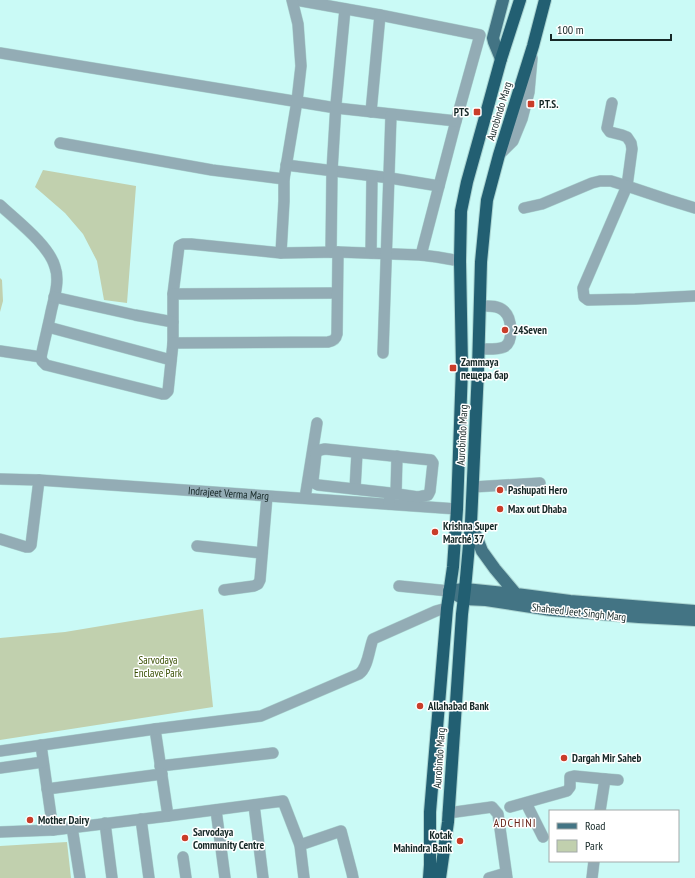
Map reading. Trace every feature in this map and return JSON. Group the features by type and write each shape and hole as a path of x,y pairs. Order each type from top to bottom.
{"highway":[{"name":"Aurobindo Marg","path":"428,878 430,865 430,812 448,591 453,568 457,509 462,367 460,261 461,211 467,182 501,59 520,0"},
{"name":"Aurobindo Marg","path":"440,878 448,813 464,594 471,523 479,349 481,262 487,200 499,155 533,46 545,0"}],"main road":[{"path":"501,59 493,38 504,0"},
{"path":"471,523 486,557 494,569 516,594"},
{"path":"448,591 464,594"},
{"name":"Shaheed Jeet Singh Marg","path":"464,594 516,594 570,601 695,611"},
{"name":"Shaheed Jeet Singh Marg","path":"464,594 486,600 551,610 695,620"}],"street":[{"path":"281,253 284,179 297,101 301,66 298,24 292,0"},
{"path":"296,0 480,35 421,255"},
{"path":"173,343 331,342 336,338 337,293 334,252 332,171 345,9"},
{"path":"371,112 380,15"},
{"path":"0,53 336,108 456,121"},
{"path":"612,102 607,128 610,132 626,137 631,143 632,149 627,186 583,288 584,297 588,300 695,296"},
{"path":"383,353 391,115"},
{"path":"60,143 212,170 284,179"},
{"path":"286,165 390,178 439,186"},
{"path":"372,176 372,253"},
{"path":"524,208 542,204 592,183 611,181 695,208"},
{"path":"0,205 38,240 55,265 57,280 41,357 42,361 46,365 162,394 165,394 168,391 173,343 173,294 179,246 183,244 281,253 334,252 421,255 460,261"},
{"path":"173,294 337,293"},
{"path":"54,297 173,322"},
{"path":"479,349 497,349 504,347 509,341 511,327 508,316 504,310 496,306 480,306"},
{"path":"48,327 171,360"},
{"path":"0,350 41,357"},
{"path":"306,498 317,423"},
{"path":"320,450 357,453 431,460 433,463 430,491 428,495 418,497 392,497 355,489 318,485 314,483 316,453 320,450"},
{"path":"355,489 357,453"},
{"path":"392,497 396,456"},
{"name":"Indrajeet Verma Marg","path":"0,479 39,480 306,498 392,497 457,509"},
{"path":"0,539 26,547 31,545 39,480"},
{"path":"473,487 540,484"},
{"path":"224,590 254,586 258,584 260,580 267,496"},
{"path":"197,546 262,552"},
{"path":"399,586 448,591"},
{"path":"0,751 155,729 261,716 359,674 365,667 373,640 430,614 447,608"},
{"path":"155,729 168,816"},
{"path":"41,745 53,830"},
{"path":"47,789 273,753"},
{"path":"0,768 43,762"},
{"path":"510,807 567,791 569,789 570,777 572,776 618,780"},
{"path":"600,810 604,779"},
{"path":"0,832 53,830 283,801 300,845 304,878"},
{"path":"526,803 543,836"},
{"path":"254,805 263,878"},
{"path":"448,813 492,807 498,814 506,876 489,878"},
{"path":"216,810 225,878"},
{"path":"141,819 149,878"},
{"path":"105,823 112,878"},
{"path":"72,827 80,878"},
{"path":"300,845 341,831 353,878"},
{"path":"183,857 186,878"},
{"path":"592,878 594,862"}],"green space":[{"path":"43,170 136,186 127,303 104,300 97,261 83,234 65,213 35,187"},
{"path":"0,278 2,280 3,301 0,312"},
{"name":"Sarvodaya Enclave Park","path":"203,609 213,707 0,740 0,638 65,632"},
{"path":"67,842 71,878 0,878 0,846"}],"place":[{"name":"P.T.S.","path":"531,104"},
{"name":"PTS","path":"477,112"},
{"name":"24Seven","path":"505,330"},
{"name":"Zammaya пещера бар","path":"453,368"},
{"name":"Pashupati Hero","path":"500,490"},
{"name":"Max out Dhaba","path":"500,509"},
{"name":"Krishna Super Marché 37","path":"435,532"},
{"name":"Allahabad Bank","path":"420,706"},
{"name":"Dargah Mir Saheb","path":"564,758"},
{"name":"Mother Dairy","path":"30,820"},
{"name":"Sarvodaya Community Centre","path":"185,838"},
{"name":"Kotak Mahindra Bank","path":"460,841"}],"district":[{"name":"ADCHINI","path":"515,822"}]}
